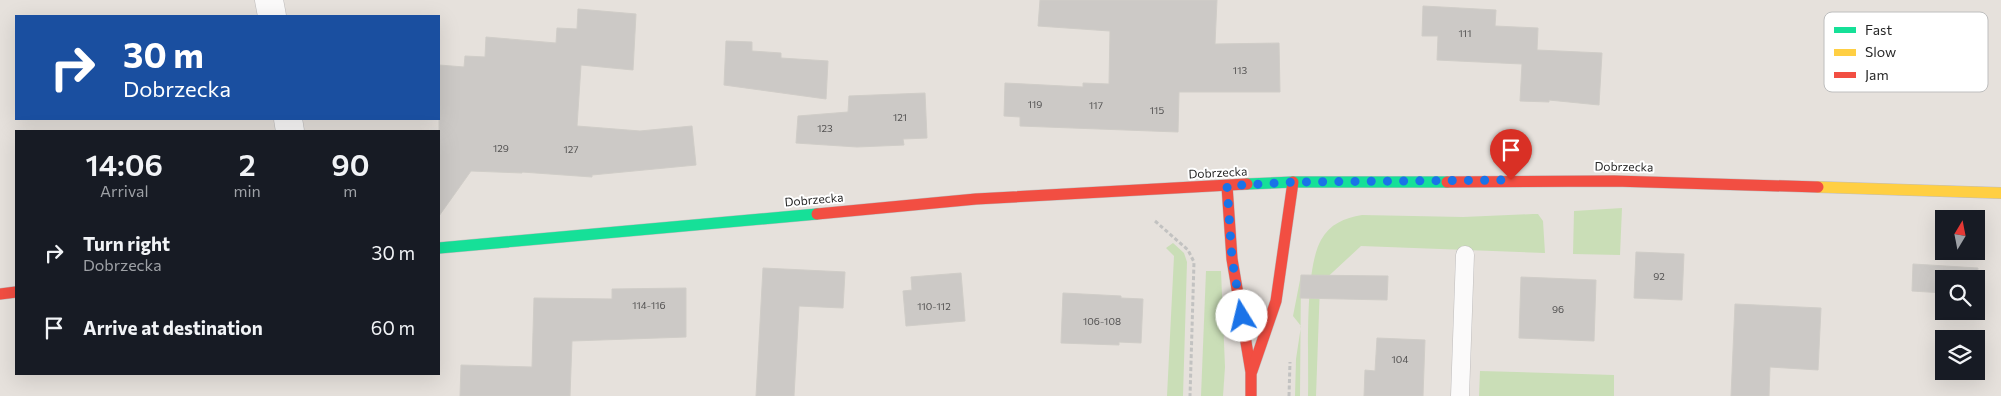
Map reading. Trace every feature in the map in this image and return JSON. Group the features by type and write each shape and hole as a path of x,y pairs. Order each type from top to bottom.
{"street":[{"path":"269,0 272,15"},
{"name":"Dobrzecka","path":"440,248 976,199 1294,182 1614,180 2001,193"},
{"path":"1251,372 1276,301 1294,182"},
{"path":"1227,186 1232,259 1251,372 1251,396"},
{"path":"0,294 15,292"}],"lane":[{"path":"1460,396 1465,255"}],"path":[{"path":"1150,218 1188,250 1194,262 1190,396"}],"green space":[{"path":"1622,208 1620,255 1573,254 1574,211"},
{"path":"1538,214 1543,221 1545,253 1361,246 1320,284 1316,396 1308,396 1308,315 1312,272 1321,240 1333,226 1343,220 1362,215 1463,217"},
{"path":"1173,243 1184,253 1187,262 1183,396 1167,396 1174,256 1166,248"},
{"path":"1206,271 1221,271 1225,367 1223,396 1201,396"},
{"path":"1301,275 1301,325 1293,316"},
{"path":"1301,329 1300,396 1295,396 1296,359"},
{"path":"1480,371 1614,375 1614,396 1479,396"}],"building":[{"path":"1040,0 1217,0 1215,44 1279,43 1280,92 1179,92 1178,132 1020,126 1020,117 1004,116 1005,83 1083,87 1083,83 1109,84 1110,31 1038,26"},
{"path":"1423,6 1496,10 1495,26 1538,28 1537,50 1602,53 1599,105 1549,100 1549,102 1520,101 1522,64 1437,60 1438,36 1422,36"},
{"path":"578,9 636,14 633,70 581,65 577,126 640,131 692,126 696,165 592,175 592,177 522,172 471,171 440,215 440,65 464,67 465,56 485,57 486,37 556,43 557,28 577,29"},
{"path":"726,41 752,42 752,51 781,53 781,58 828,61 826,99 724,85"},
{"path":"925,93 927,138 903,139 904,145 857,147 796,143 798,116 848,112 849,96"},
{"path":"1636,252 1684,254 1682,300 1634,298"},
{"path":"1913,264 1978,268 1978,270 1935,270 1935,292 1912,291"},
{"path":"763,268 845,272 843,308 799,306 794,396 756,396"},
{"path":"961,273 965,321 906,326 903,291 912,290 911,277"},
{"path":"1301,275 1388,276 1387,300 1300,298"},
{"path":"1521,277 1596,280 1594,341 1519,338"},
{"path":"686,288 686,337 572,341 570,396 460,396 461,365 532,367 534,298 612,299 612,289"},
{"path":"1063,293 1143,299 1141,343 1119,342 1119,345 1061,343"},
{"path":"1735,304 1821,308 1818,370 1770,367 1769,396 1731,396"},
{"path":"1377,338 1425,340 1423,396 1364,396 1365,370 1375,371"}],"traffic: fast":[{"path":"1247,184 1293,182 1447,182"},
{"path":"440,248 817,214"}],"traffic: slow":[{"path":"1818,187 2001,193"}],"traffic: jam":[{"path":"1447,182 1614,181 1818,187"},
{"path":"1252,371 1276,301 1293,182"},
{"path":"817,214 976,199 1247,184"},
{"path":"1227,186 1232,259 1251,372 1251,396"},
{"path":"0,294 15,292"}],"route":[{"path":"1242,316 1232,259 1227,186 1294,182 1511,180"}]}
